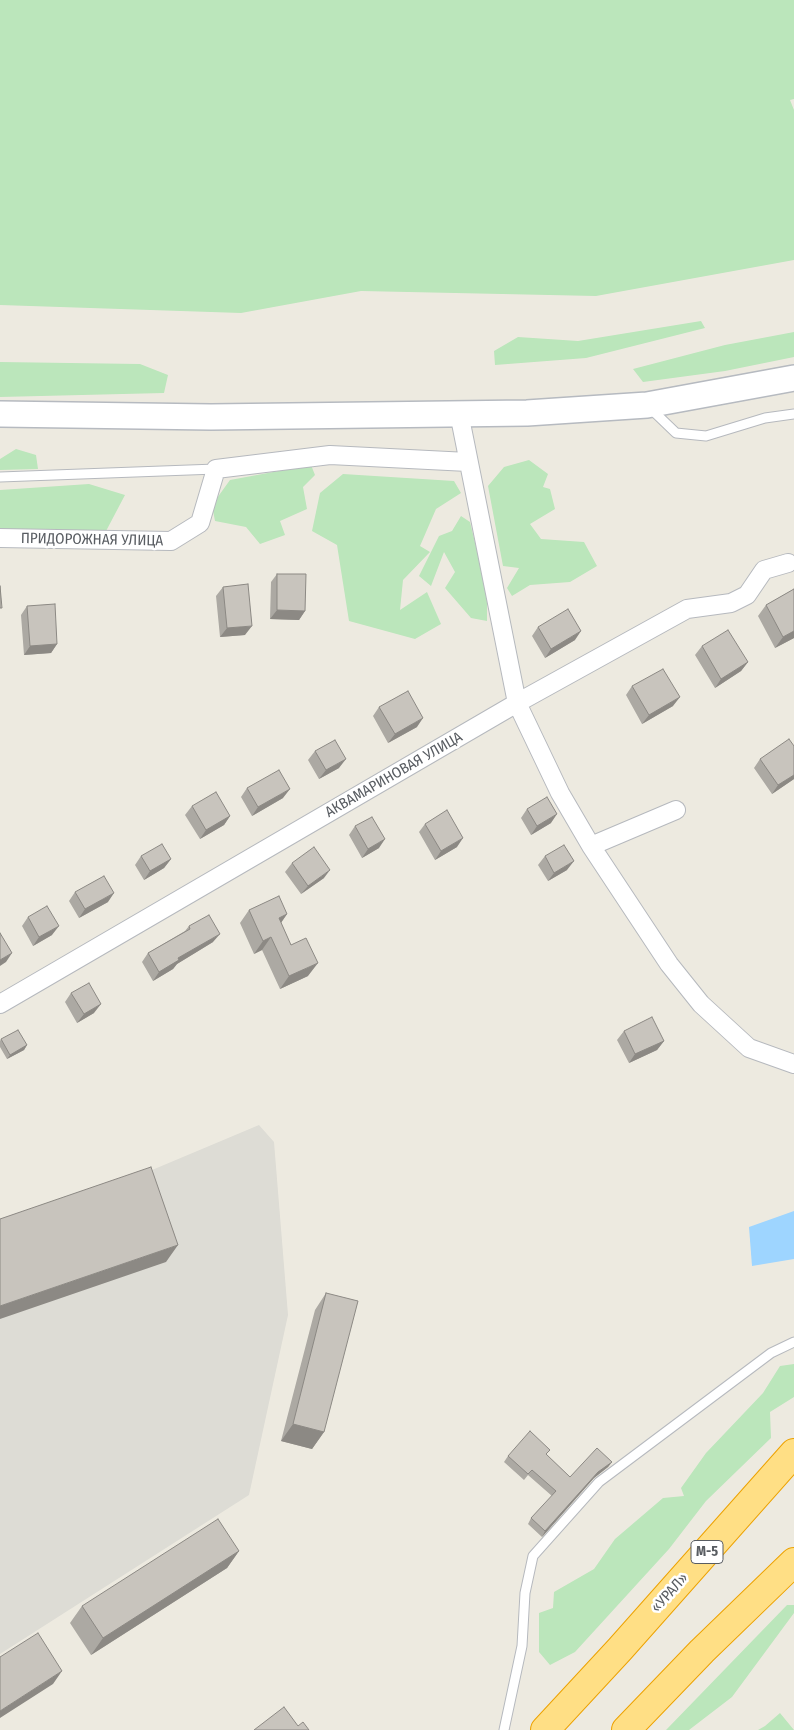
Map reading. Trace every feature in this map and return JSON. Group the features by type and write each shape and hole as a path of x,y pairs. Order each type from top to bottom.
{"highway":[{"name":"«УРАЛ»","path":"545,1730 794,1454"},
{"path":"626,1730 702,1651 794,1562"}],"main road":[{"path":"0,414 211,417 527,413 647,405 794,378"}],"street":[{"path":"459,413 517,703 560,793 591,846 669,964 701,1004 749,1048 794,1064"},
{"path":"216,469 330,455 468,462"},
{"name":"ПРИДОРОЖНАЯ УЛИЦА","path":"0,538 171,540 200,522 216,469"},
{"name":"АКВАМАРИНОВАЯ УЛИЦА","path":"0,1004 517,703 687,609 732,603 747,596 764,570 788,563"},
{"path":"591,846 676,810"}],"lane":[{"path":"647,405 676,433 706,436 765,418 794,414"},
{"path":"0,477 216,469"},
{"path":"504,1730 522,1646 525,1593 533,1556 599,1482 771,1354 794,1342"}],"shaded area":[{"path":"259,1125 274,1142 288,1315 249,1495 0,1654 0,1234"}],"green space":[{"path":"0,0 794,0 794,99 790,100 794,110 794,260 596,296 361,291 241,313 0,305"},
{"path":"701,321 705,328 586,358 495,365 494,351 518,337 578,341"},
{"path":"794,332 794,357 725,371 643,382 633,369 725,345"},
{"path":"0,362 140,364 168,375 164,393 0,397"},
{"path":"16,449 36,455 38,469 0,470 0,459"},
{"path":"529,460 548,474 543,487 550,489 555,509 530,524 541,539 584,542 597,566 570,582 530,585 512,596 507,588 519,568 503,566 488,486 504,467"},
{"path":"311,465 315,475 303,487 307,509 280,521 285,535 260,544 246,527 215,521 212,505 230,480"},
{"path":"343,474 454,481 461,493 436,509 420,546 430,552 403,580 400,610 427,592 441,624 415,639 349,621 337,545 312,531 320,493"},
{"path":"89,484 125,495 105,533 0,533 0,490"},
{"path":"461,516 470,522 487,591 487,621 471,618 445,588 455,572 444,552 431,586 419,576 439,536 452,531"},
{"path":"794,1364 794,1397 770,1412 771,1438 706,1501 669,1549 575,1652 550,1665 539,1652 539,1613 553,1608 554,1592 594,1569 615,1539 663,1498 684,1496 681,1488 706,1453 763,1393 780,1366"},
{"path":"787,1605 794,1605 794,1613 732,1697 689,1730 666,1730"},
{"path":"780,1713 794,1730 758,1730 765,1726"}],"water":[{"path":"794,1211 794,1259 752,1266 749,1227"}],"building":[{"path":"277,574 306,574 305,611 277,610"},
{"path":"248,584 252,626 227,628 223,587"},
{"path":"0,586 2,608 0,608"},
{"path":"794,589 794,631 783,637 766,605"},
{"path":"55,604 57,644 30,646 27,606"},
{"path":"568,609 581,631 551,649 538,627"},
{"path":"728,630 748,662 721,679 702,646"},
{"path":"663,669 680,697 649,715 632,686"},
{"path":"408,691 423,718 395,734 379,707"},
{"path":"789,739 794,746 794,775 778,785 760,759"},
{"path":"335,740 346,759 326,770 315,751"},
{"path":"279,770 290,789 258,807 247,788"},
{"path":"216,792 230,816 206,830 192,806"},
{"path":"547,797 557,814 537,826 527,809"},
{"path":"447,810 463,838 441,851 425,824"},
{"path":"372,817 385,839 368,849 355,826"},
{"path":"162,844 171,859 150,871 141,856"},
{"path":"564,845 574,861 554,873 545,856"},
{"path":"314,847 330,870 308,886 292,863"},
{"path":"104,876 114,893 85,909 75,892"},
{"path":"279,896 287,914 279,918 291,945 306,938 318,963 289,976 271,937 263,941 249,910"},
{"path":"47,906 59,926 39,937 28,917"},
{"path":"209,915 220,934 178,958 179,960 159,972 148,953 190,929 189,926"},
{"path":"0,933 12,953 0,960"},
{"path":"89,983 101,1004 84,1014 71,993"},
{"path":"652,1017 664,1041 635,1054 624,1031"},
{"path":"18,1030 27,1045 10,1055 1,1039"},
{"path":"151,1167 178,1245 0,1306 0,1219"},
{"path":"326,1293 358,1301 324,1432 293,1424"},
{"path":"530,1431 550,1450 546,1454 570,1477 597,1448 612,1462 598,1472 545,1531 531,1518 556,1491 532,1470 528,1474 508,1456"},
{"path":"218,1519 239,1551 103,1638 82,1606"},
{"path":"38,1633 62,1671 0,1711 0,1657"},
{"path":"284,1707 298,1726 303,1722 309,1730 254,1730"}]}
